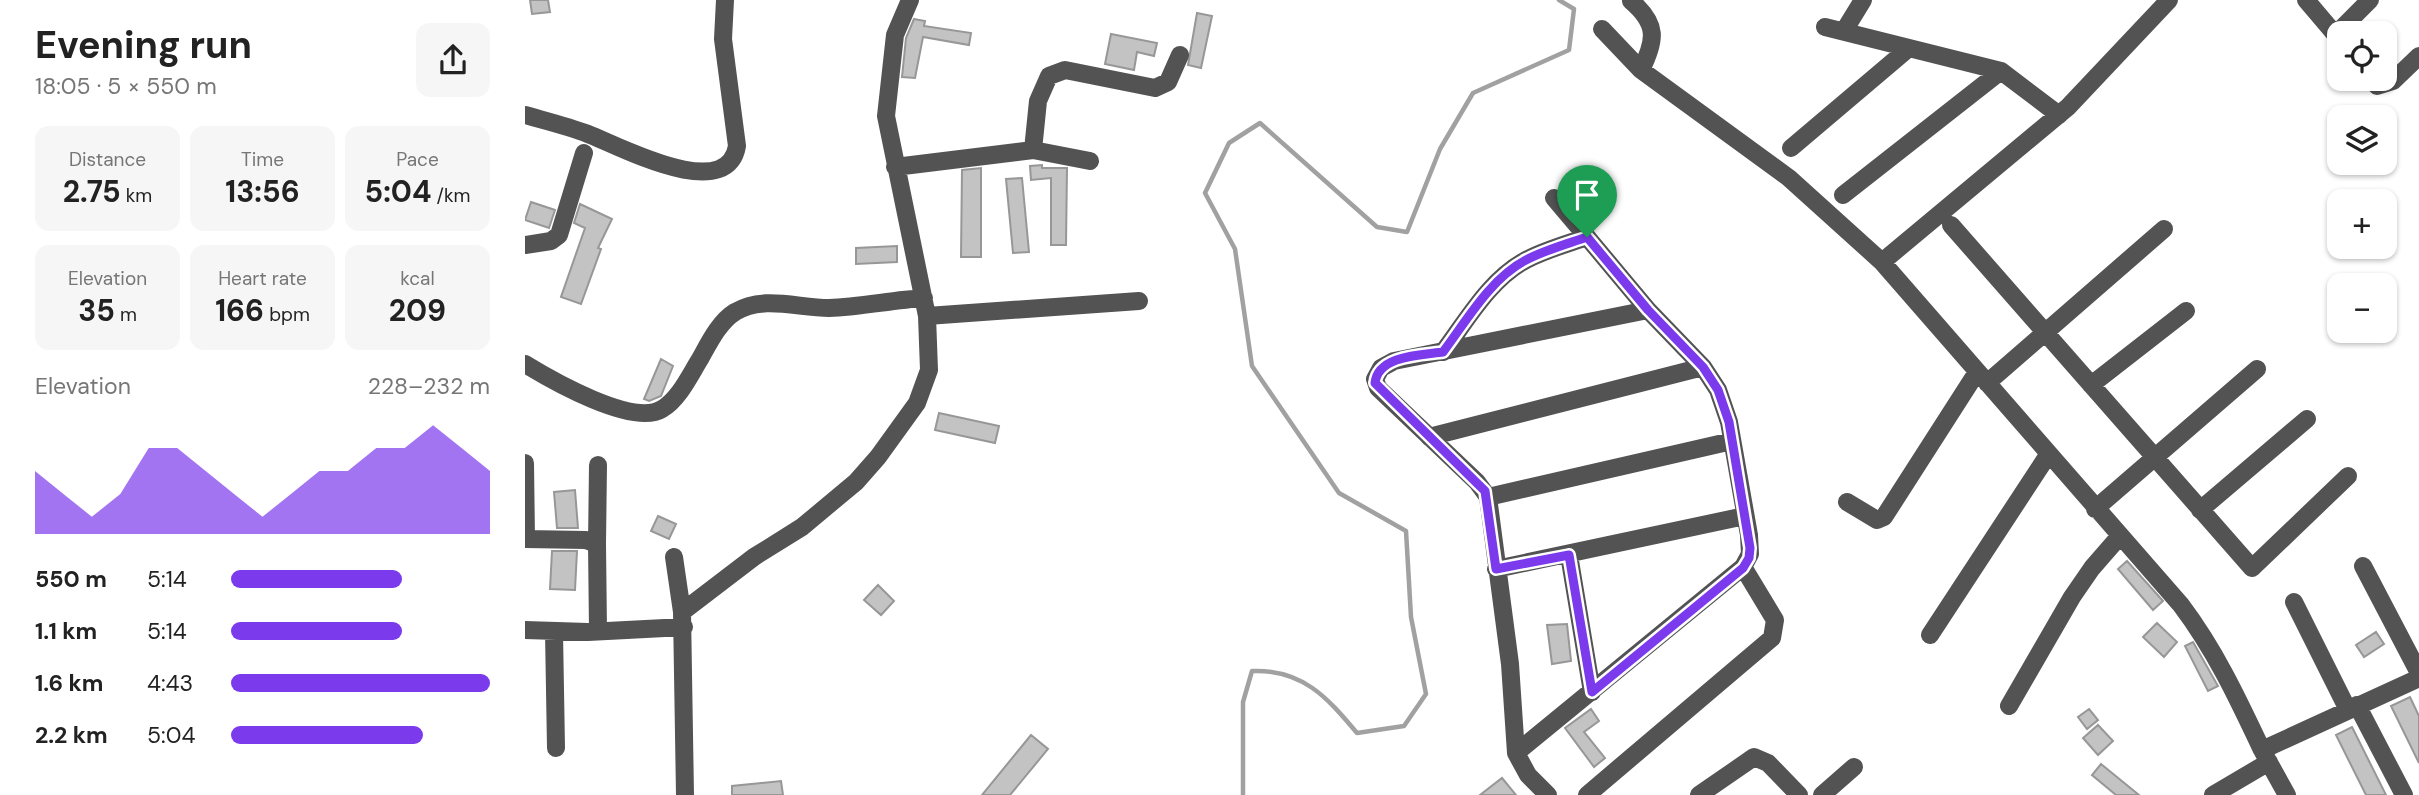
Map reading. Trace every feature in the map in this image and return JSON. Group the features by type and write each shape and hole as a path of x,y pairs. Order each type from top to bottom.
{"street":[{"path":"525,115 588,134 673,169 698,171 728,165 734,158 737,146 723,39 725,0"},
{"path":"525,630 598,631 683,619 754,557 829,505 878,457 917,403 929,370 925,307 886,116 895,36 910,0"},
{"path":"1844,32 1863,0"},
{"path":"1882,262 2059,115 2169,0"},
{"path":"2307,0 2327,24"},
{"path":"2352,21 2370,0"},
{"path":"1631,1 1645,15 1652,30 1651,50 1641,70"},
{"path":"1825,27 2001,71 2059,115"},
{"path":"1602,29 1641,70 1789,178 1882,262 2119,537 2157,575 2202,634 2228,678 2287,795"},
{"path":"1791,148 1909,48"},
{"path":"1033,150 1038,100 1049,76 1065,70 1155,88 1168,82 1180,55"},
{"path":"2397,76 2419,56"},
{"path":"1843,195 2001,71"},
{"path":"895,167 1033,150 1090,161"},
{"path":"525,245 551,241 559,235 584,153"},
{"path":"1516,753 1743,568 1750,554 1725,405 1703,367 1648,310 1553,198"},
{"path":"1951,225 2252,568 2348,476"},
{"path":"1847,502 1877,520 1885,517 1982,377 2044,333 2164,229"},
{"path":"1443,352 1481,301 1516,266 1538,254 1587,237"},
{"path":"525,364 600,402 633,412 653,413 665,408 677,393 725,320 745,307 773,303 828,308 1139,301"},
{"path":"1548,795 1528,775 1516,753 1510,664 1488,497 1477,482 1378,388 1375,379 1385,365 1648,310"},
{"path":"2091,385 2186,310"},
{"path":"1429,437 1703,367"},
{"path":"2095,509 2257,369"},
{"path":"2200,510 2307,419"},
{"path":"1488,497 1732,440"},
{"path":"1930,635 2047,455"},
{"path":"525,463 525,539 586,540 597,544"},
{"path":"598,465 598,631"},
{"path":"1496,569 1745,516"},
{"path":"2009,706 2072,597 2119,537"},
{"path":"1569,555 1592,692"},
{"path":"674,557 683,619 685,795"},
{"path":"2213,795 2266,756 2353,708 2419,676 2363,566"},
{"path":"1587,795 1772,638 1775,620 1743,568"},
{"path":"2294,602 2404,795"},
{"path":"554,632 557,748"},
{"path":"1699,795 1755,757 1768,762 1799,795"},
{"path":"1822,795 1854,767"}],"building":[{"path":"530,0 548,0 550,12 532,14"},
{"path":"1197,13 1212,16 1201,68 1188,65"},
{"path":"914,19 925,21 924,26 971,33 969,45 923,37 915,78 902,77 906,38"},
{"path":"1111,34 1157,43 1154,56 1137,52 1134,70 1105,64"},
{"path":"1042,165 1042,168 1067,168 1066,245 1051,245 1051,178 1031,180 1030,166"},
{"path":"981,168 981,257 961,257 962,170"},
{"path":"1022,178 1029,252 1013,253 1006,179"},
{"path":"531,202 555,210 549,228 525,220"},
{"path":"580,204 612,219 598,248 601,249 581,304 561,297 585,228 574,223"},
{"path":"897,246 897,262 856,264 856,248"},
{"path":"661,359 673,366 661,396 649,401 644,399"},
{"path":"939,413 999,426 995,443 935,430"},
{"path":"575,490 578,528 557,528 554,492"},
{"path":"658,516 676,524 669,539 651,531"},
{"path":"552,551 577,551 575,590 550,589"},
{"path":"2127,561 2163,601 2153,610 2118,569"},
{"path":"878,585 894,601 881,615 864,600"},
{"path":"2157,623 2177,642 2164,657 2143,637"},
{"path":"1567,624 1571,661 1552,664 1547,625"},
{"path":"2376,632 2384,644 2364,657 2356,645"},
{"path":"2193,642 2218,686 2208,691 2185,646"},
{"path":"2410,697 2419,716 2419,763 2391,706"},
{"path":"1591,709 1599,721 1584,732 1605,758 1594,767 1565,728"},
{"path":"2089,709 2098,720 2087,729 2078,717"},
{"path":"2098,725 2113,741 2098,755 2083,738"},
{"path":"2352,727 2386,795 2366,795 2336,735"},
{"path":"1031,735 1048,749 1010,795 982,795"},
{"path":"2101,764 2139,795 2116,795 2092,775"},
{"path":"1502,778 1516,795 1480,795"},
{"path":"781,781 783,795 732,795 732,786"}],"waterway":[{"path":"1243,795 1243,702 1252,671 1270,672 1299,680 1324,697 1357,733 1404,726 1426,694 1411,617 1406,531 1339,493 1252,366 1235,249 1205,193 1229,143 1260,123 1377,227 1407,232 1440,149 1473,93 1569,50 1574,9 1559,0"}],"route":[{"path":"1587,237 1648,310 1703,367 1718,390 1729,422 1750,548 1749,558 1743,568 1592,692 1569,555 1496,569 1488,497 1485,491 1375,383 1377,373 1385,365 1443,352 1481,301 1516,266 1538,254 1587,237"}]}
